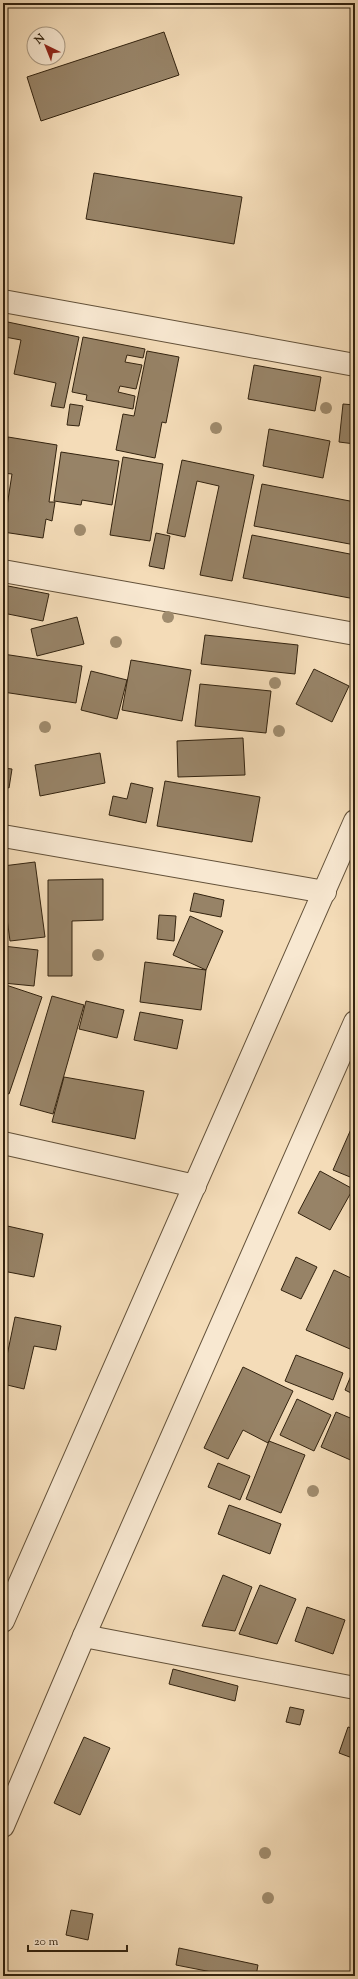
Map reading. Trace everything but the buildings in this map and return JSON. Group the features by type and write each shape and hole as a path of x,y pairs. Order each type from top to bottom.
{"street":[{"path":"3,301 355,365"},
{"path":"3,571 355,634"},
{"path":"3,1621 355,821"},
{"path":"3,836 325,892"},
{"path":"3,1826 84,1636 355,1022"},
{"path":"3,1144 195,1186"},
{"path":"84,1636 355,1688"}]}
